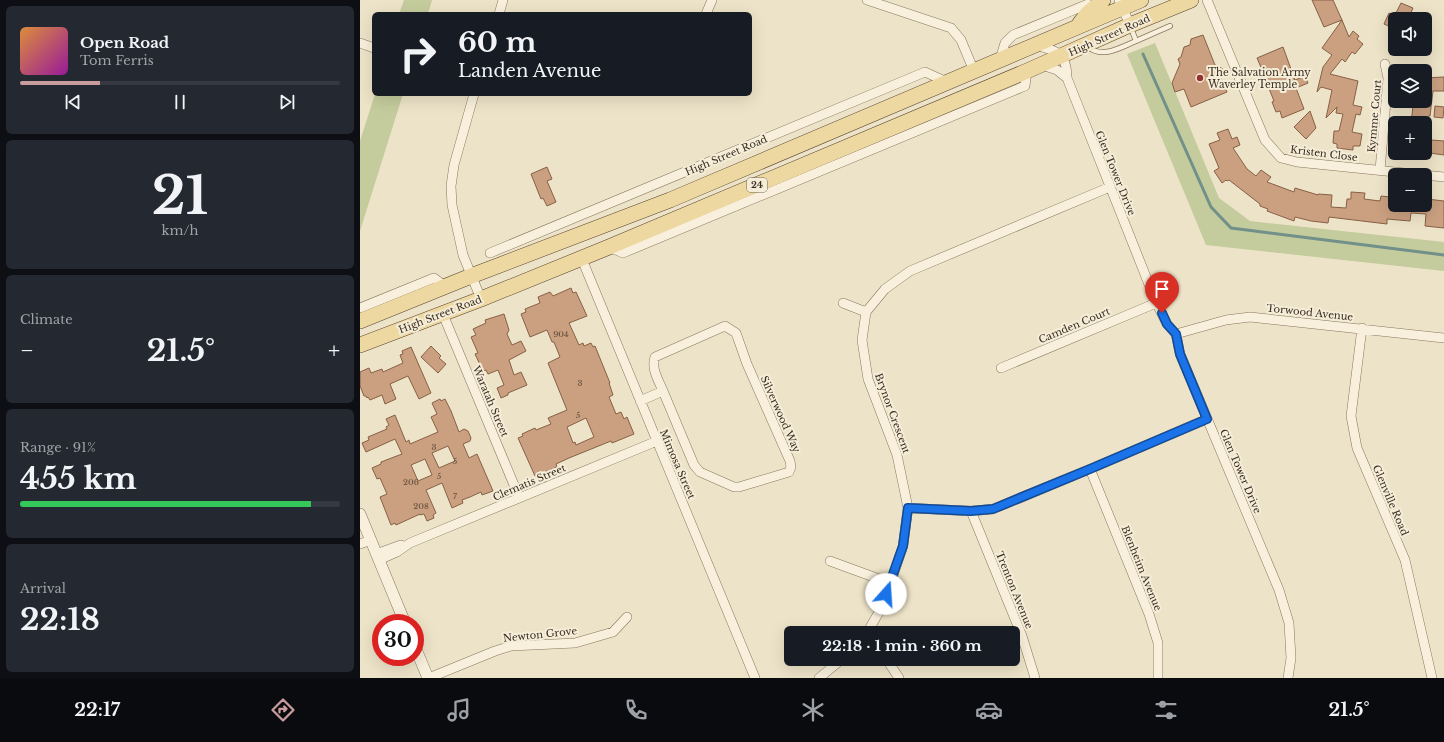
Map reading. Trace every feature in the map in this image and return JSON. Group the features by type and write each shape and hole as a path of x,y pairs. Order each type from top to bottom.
{"main road":[{"name":"High Street Road","path":"360,321 471,276 670,200 1075,28 1120,4 1141,0"},
{"name":"High Street Road","path":"360,344 518,284 609,247 1042,65 1130,25 1191,0"},
{"path":"1075,28 1096,2"},
{"path":"507,263 518,284"}],"street":[{"path":"500,12 503,0"},
{"path":"707,12 712,0"},
{"path":"867,0 951,28 961,40 974,71"},
{"name":"Kristen Close","path":"1207,0 1265,140 1281,158 1297,162 1444,177"},
{"path":"1000,60 1005,43 1013,35 1096,2"},
{"path":"1120,4 1130,25"},
{"name":"High Street Road","path":"1067,13 1075,28"},
{"path":"360,44 372,47"},
{"path":"1035,45 1053,50 1061,56"},
{"name":"Glen Tower Drive","path":"1061,56 1067,66 1067,78 1156,302 1167,324 1176,334 1180,354 1279,590 1289,623 1291,658 1288,678"},
{"name":"Kymme Court","path":"1380,170 1388,78 1385,64"},
{"path":"1042,65 1057,70 1067,78"},
{"name":"High Street Road","path":"490,253 925,72 947,82"},
{"path":"473,96 454,165 451,186 452,205 463,255 480,298"},
{"path":"843,303 866,312 885,289 910,271 1110,187"},
{"path":"506,247 507,263"},
{"name":"Mimosa Street","path":"582,257 755,678"},
{"path":"360,308 434,278 446,287"},
{"name":"Camden Court","path":"1001,368 1156,302"},
{"name":"Waratah Street","path":"442,312 519,498"},
{"name":"Brynor Crescent","path":"866,312 862,340 868,379 897,454 908,508 903,546 883,605 871,626"},
{"name":"Torwood Avenue","path":"1176,334 1226,320 1250,316 1444,338"},
{"name":"Silverwood Way","path":"725,326 736,332 747,364 790,461 791,467 789,472 738,488 700,472 694,465 663,391 654,368 653,363 655,357 660,353 725,326"},
{"name":"Glenville Road","path":"1362,328 1352,416 1357,448 1405,560 1432,678"},
{"path":"640,401 663,391"},
{"path":"908,508 971,511 993,509 1207,419"},
{"name":"Clematis Street","path":"378,557 397,552 410,543 657,440"},
{"name":"Blenheim Avenue","path":"1090,469 1149,614 1158,643 1158,678"},
{"name":"Trenton Avenue","path":"971,511 1022,636 1035,678"},
{"path":"360,514 401,614"},
{"path":"360,544 371,540"},
{"path":"830,561 890,583"},
{"name":"Newton Grove","path":"429,678 511,646 575,643 613,632 628,617"},
{"path":"424,666 429,678"},
{"path":"819,678 834,666"},
{"path":"892,666 899,678"}],"lane":[{"path":"1130,25 1136,41"},
{"path":"1085,46 1092,50 1105,53 1170,26"}],"green space":[{"path":"404,0 432,0 429,12 400,12"},
{"path":"1155,43 1219,198 1250,221 1444,242 1444,271 1206,245 1127,54"},
{"path":"374,96 402,96 360,231 360,141"}],"building":[{"path":"1312,0 1333,0 1342,20 1324,27"},
{"path":"1401,3 1413,8 1411,12 1396,12"},
{"path":"1388,15 1388,26 1384,24"},
{"path":"1342,20 1349,37 1353,31 1359,36 1357,39 1363,44 1355,54 1352,52 1345,62 1342,59 1330,74 1358,81 1353,105 1362,107 1360,115 1356,114 1352,132 1362,134 1360,146 1353,146 1353,150 1337,148 1337,144 1333,143 1334,131 1339,131 1343,114 1336,113 1337,107 1326,118 1332,90 1321,87 1317,92 1323,67 1332,55 1322,48"},
{"path":"1203,35 1215,65 1223,69 1220,76 1227,92 1191,107 1184,89 1175,92 1172,83 1180,64 1178,59 1181,57 1184,47 1190,45 1191,39"},
{"path":"1283,47 1295,80 1305,76 1308,83 1296,88 1304,109 1282,118 1280,111 1276,112 1272,102 1274,101 1269,86 1257,58"},
{"path":"1444,77 1444,91 1433,91 1432,99 1432,78"},
{"path":"1435,106 1444,107 1443,118 1434,117"},
{"path":"1413,108 1431,108 1430,116 1412,116"},
{"path":"1310,111 1316,128 1306,139 1294,127"},
{"path":"1228,129 1232,139 1237,137 1240,145 1233,148 1247,169 1256,176 1261,170 1271,177 1267,182 1294,192 1295,188 1318,195 1332,195 1331,207 1346,208 1347,199 1351,199 1351,192 1365,193 1364,199 1380,201 1381,196 1388,197 1388,212 1432,212 1432,200 1444,201 1444,228 1425,226 1426,214 1411,213 1410,221 1387,219 1387,224 1329,217 1328,223 1295,217 1294,221 1267,211 1268,209 1260,206 1260,204 1229,180 1222,183 1214,171 1219,168 1209,144 1220,140 1217,133"},
{"path":"1432,140 1444,141 1444,155 1432,153"},
{"path":"547,167 552,179 547,181 556,202 547,206 543,198 541,199 531,174"},
{"path":"571,288 573,293 576,292 587,316 569,323 579,345 583,343 584,346 591,343 593,347 595,346 610,383 613,395 609,397 616,414 621,412 624,419 627,417 634,434 612,443 611,441 569,458 556,464 557,467 535,476 518,438 523,436 522,434 535,428 536,430 551,424 548,418 567,410 548,363 560,357 554,342 552,342 547,330 530,337 521,314 526,312 525,309 540,303 538,297 550,292 553,296","holes":["586,418 594,437 576,445 575,442 573,443 567,427"]},
{"path":"504,314 509,330 507,334 512,345 521,341 526,351 509,360 514,375 521,372 527,385 508,393 508,395 501,398 497,388 504,385 498,370 488,374 486,370 483,371 475,354 478,353 471,337 476,335 473,329 486,323 485,320"},
{"path":"431,346 441,356 439,358 446,364 438,373 421,357"},
{"path":"411,347 431,393 419,399 408,376 390,384 396,399 385,404 382,395 370,400 368,397 367,398 364,396 360,386 360,372 369,368 371,373 382,369 383,372 403,363 400,355 403,354 402,351"},
{"path":"440,399 441,401 445,399 459,432 464,429 468,431 471,438 470,441 463,444 469,458 477,454 493,491 482,495 481,492 462,500 463,503 452,508 442,483 426,490 436,513 433,515 434,518 427,521 424,514 420,514 396,525 395,523 391,525 380,497 387,494 380,478 377,479 372,468 381,464 381,462 402,454 395,439 366,452 362,443 369,440 368,437 387,429 386,427 389,425 386,419 395,415 406,442 409,440 410,444 438,432 431,417 437,414 432,403","holes":["448,446 455,461 439,468 432,453","425,459 432,475 418,481 411,465"]}],"waterway":[{"path":"1143,54 1211,207 1231,228 1444,255"}],"place":[{"name":"The Salvation Army Waverley Temple","path":"1200,78"}],"route":[{"path":"886,594 903,546 908,508 971,511 993,509 1207,419 1180,354 1176,334 1167,324 1162,313"}]}
